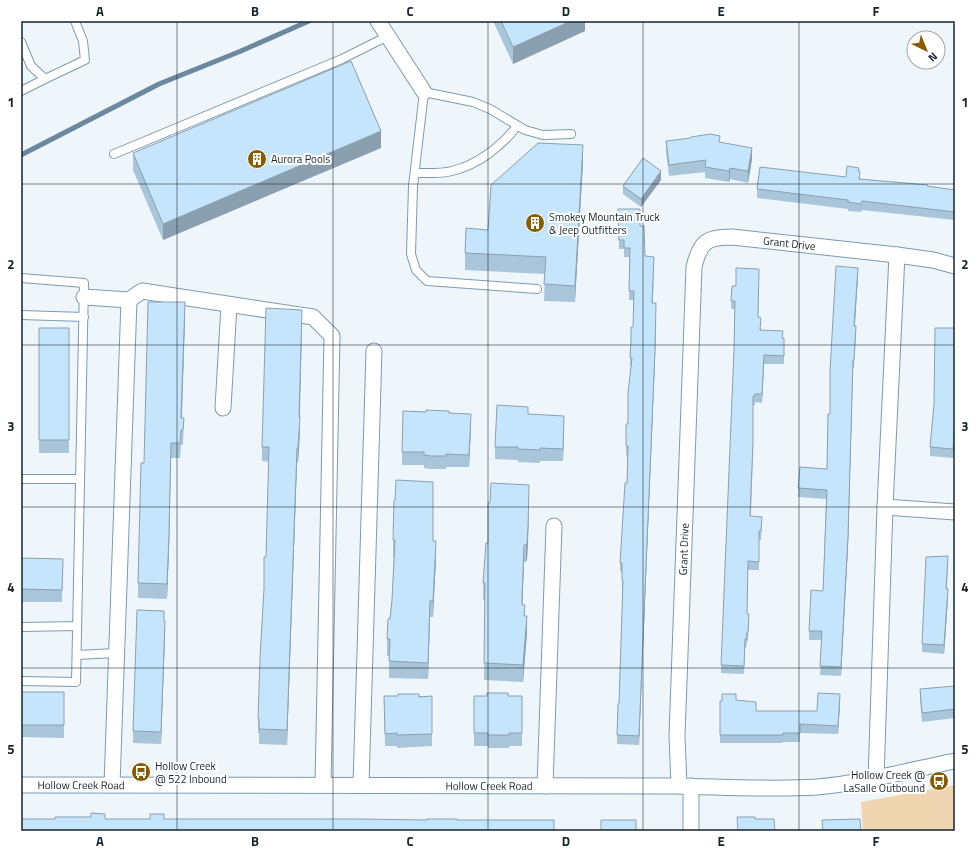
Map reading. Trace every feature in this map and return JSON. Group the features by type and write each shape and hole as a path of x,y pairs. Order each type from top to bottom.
{"street":[{"path":"378,21 424,92"},
{"name":"Grant Drive","path":"691,831 677,736 694,267 697,252 704,243 716,237 732,237 897,255 933,260 955,266"},
{"path":"876,779 885,507 897,255"},
{"path":"84,297 129,300 142,292 313,318 332,336 323,785"},
{"path":"112,785 129,300"},
{"path":"223,408 229,305"},
{"path":"361,785 374,351"},
{"path":"885,507 955,512"},
{"path":"545,786 554,526"},
{"name":"Hollow Creek Road","path":"21,785 685,786 783,788 817,787 876,779 955,761"}],"lane":[{"path":"21,91 85,60 84,41 75,21"},
{"path":"114,154 342,59 388,36"},
{"path":"21,42 31,66 45,79"},
{"path":"537,289 426,281 416,270 411,254 414,173 424,92 472,102 490,109 525,130 543,135 571,134"},
{"path":"414,173 451,172 479,160 507,139 517,126"},
{"path":"21,278 84,283 76,682 21,681"},
{"path":"21,315 84,317"},
{"path":"21,479 80,479"},
{"path":"21,627 77,626"},
{"path":"77,655 116,653"}],"shaded area":[{"path":"955,785 955,831 863,831 861,802"}],"building":[{"path":"501,21 571,21 513,47"},
{"name":"Aurora Pools","path":"351,61 381,131 163,224 133,153"},
{"path":"710,134 720,136 719,142 752,148 748,171 730,168 729,171 705,167 706,160 669,165 666,141"},
{"name":"Smokey Mountain Truck & Jeep Outfitters","path":"538,143 583,145 575,286 544,284 546,257 465,253 466,228 488,230 491,185"},
{"path":"643,158 661,171 641,199 623,186"},
{"path":"847,166 859,168 859,179 928,185 927,186 955,190 955,212 862,201 861,204 848,202 848,200 757,189 760,167 846,177"},
{"path":"618,209 640,209 640,226 644,226 645,256 654,257 652,303 656,303 639,736 617,735 623,580 622,563 620,563 625,483 627,483 628,446 626,446 626,424 628,424 628,393 632,358 630,357 634,291 629,291 630,248 624,248 624,240 619,240"},
{"path":"836,266 858,268 854,326 856,326 853,360 848,537 841,667 820,666 822,631 809,631 811,590 823,591 827,490 798,488 800,467 827,469 828,414 830,414 830,371"},
{"path":"736,268 759,269 758,317 761,318 760,330 783,331 782,338 784,338 784,356 764,355 762,394 755,394 755,396 753,396 750,516 762,517 761,531 759,531 759,562 748,561 747,614 749,614 748,632 746,640 745,639 744,666 721,665 734,350 735,301 731,301 732,286 736,286"},
{"path":"148,302 185,302 181,418 184,418 180,443 171,443 167,584 138,583 141,463 144,463"},
{"path":"266,308 302,310 300,417 297,448 287,730 259,729 258,719 264,557 266,557 269,447 262,447"},
{"path":"39,328 69,328 69,440 39,440"},
{"path":"935,328 955,328 955,421 953,449 930,447 934,404"},
{"path":"497,405 528,407 528,414 564,416 563,449 540,448 540,450 518,449 518,447 495,447"},
{"path":"426,410 471,414 469,455 446,454 446,456 431,456 424,455 424,452 402,452 403,411 426,412"},
{"path":"396,480 433,482 433,541 436,541 433,601 430,601 428,663 389,661 390,639 387,639 388,619 390,619 392,600 395,540 393,540 394,500"},
{"path":"491,483 529,485 528,527 527,543 524,545 522,599 522,605 525,605 524,616 527,616 523,665 484,663 485,583 483,583 486,543 488,543 488,503 490,503"},
{"path":"948,556 946,589 948,589 944,645 922,644 926,557"},
{"path":"21,558 63,559 62,590 21,589"},
{"path":"137,610 164,611 164,622 165,621 161,732 133,731"},
{"path":"955,686 955,709 922,713 920,689"},
{"path":"21,692 64,692 64,725 21,725"},
{"path":"487,693 508,693 508,696 522,696 522,733 509,733 509,735 488,735 488,733 474,733 474,696 487,696"},
{"path":"818,693 840,694 838,726 800,724 800,733 783,733 783,735 720,735 720,701 722,701 722,694 736,694 736,700 756,702 756,711 817,711"},
{"path":"398,694 419,694 419,697 432,696 432,734 385,734 384,696 398,696"},
{"path":"91,813 105,814 105,819 150,819 150,814 164,814 164,819 554,820 554,831 21,831 21,819 91,817"},
{"path":"737,817 774,819 775,831 738,831"},
{"path":"860,819 861,831 823,831 822,820"},
{"path":"601,820 636,820 636,831 601,831"}],"waterway":[{"path":"21,155 159,84 241,51 309,21"}],"place":[{"name":"Aurora Pools","path":"257,159"},
{"name":"Smokey Mountain Truck & Jeep Outfitters","path":"535,223"},
{"name":"Hollow Creek @ 522 Inbound","path":"141,772"},
{"name":"Hollow Creek @ LaSalle Outbound","path":"939,781"}]}
